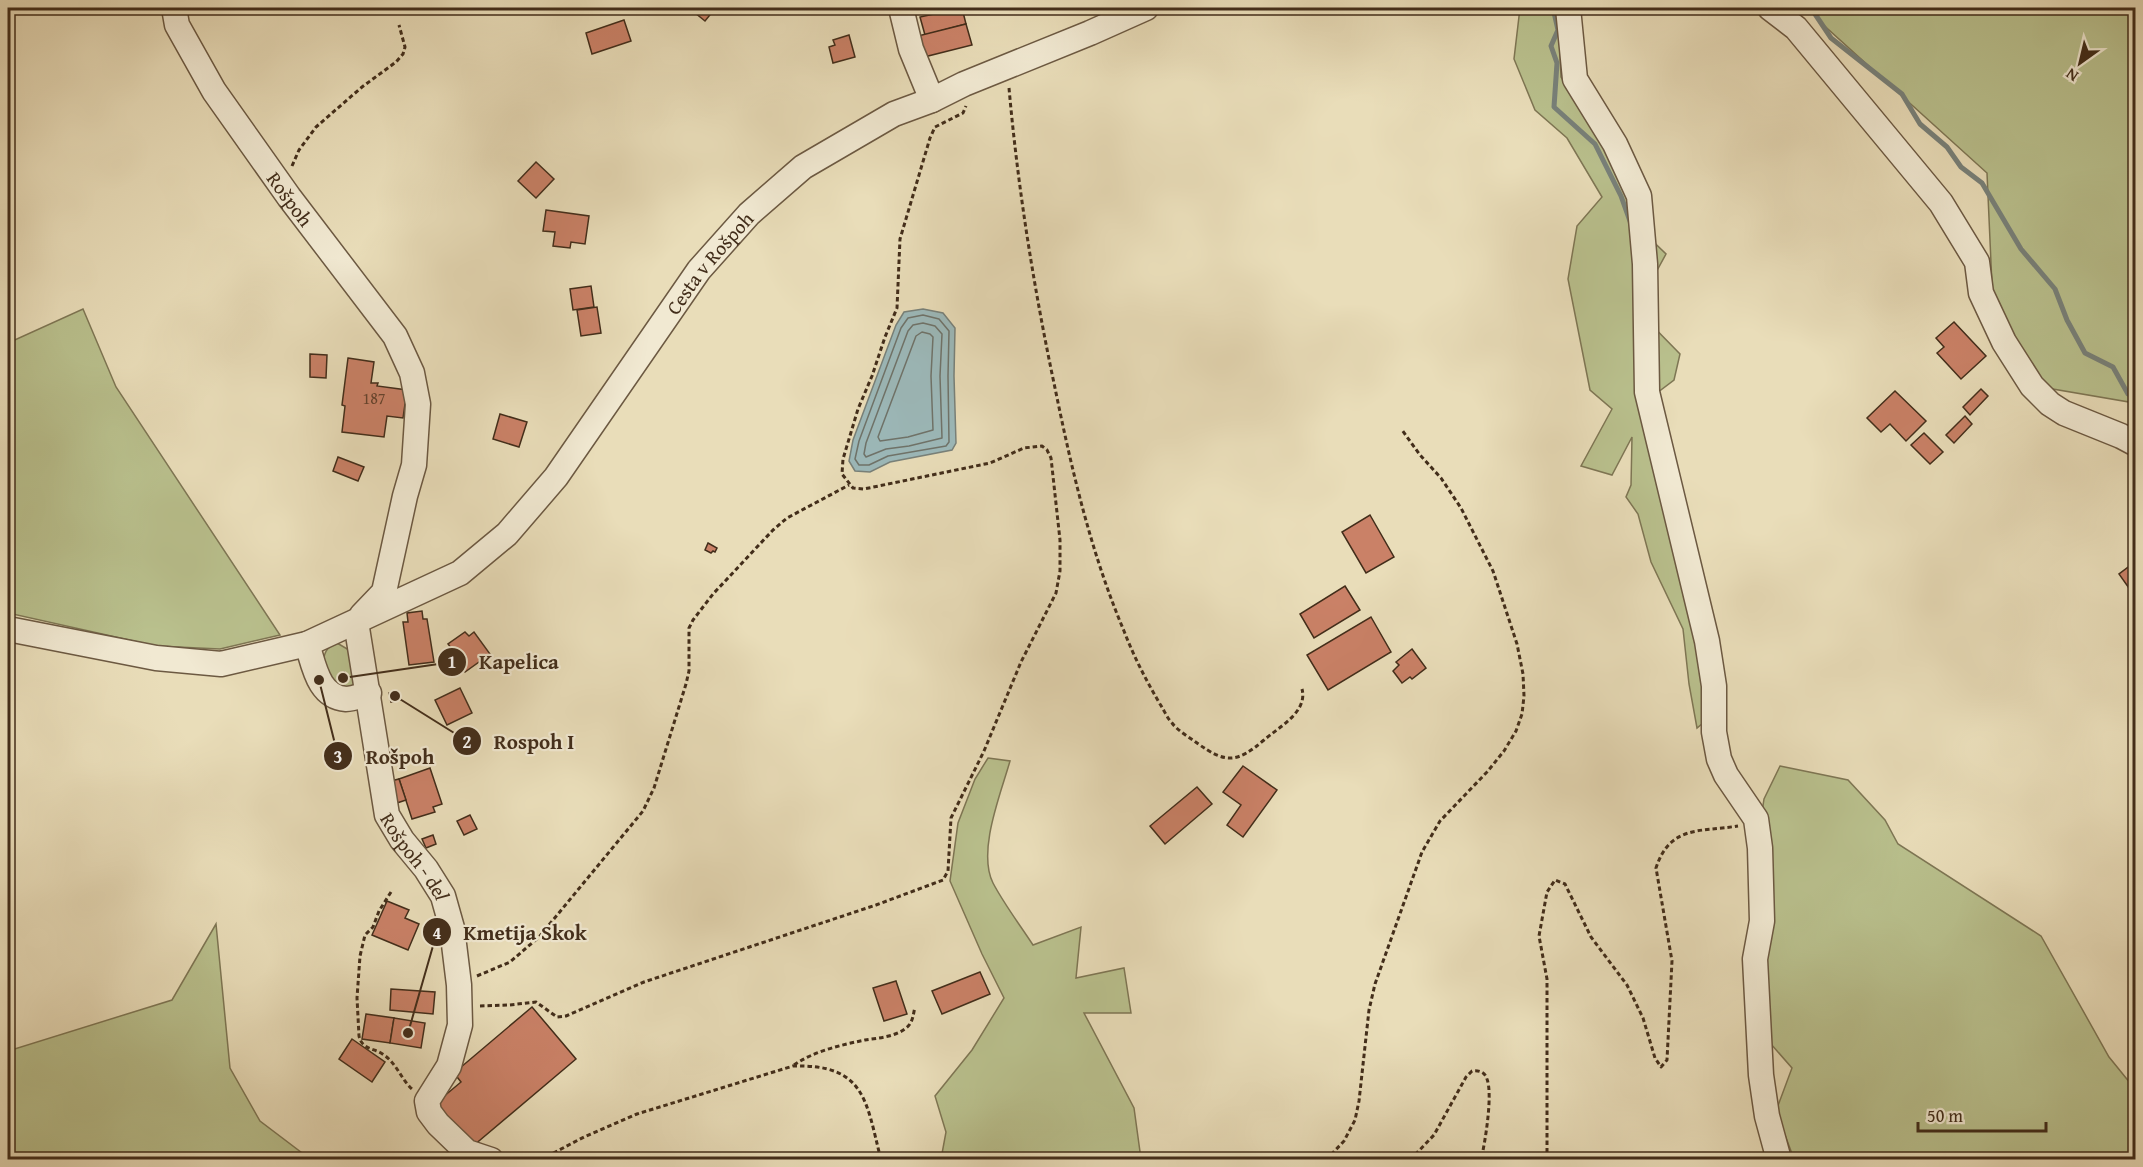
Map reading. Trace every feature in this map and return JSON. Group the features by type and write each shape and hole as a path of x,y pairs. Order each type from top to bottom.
{"street":[{"name":"Rošpoh","path":"174,8 177,25 214,92 289,197 395,336 412,373 418,404 414,465 384,592 356,622"},
{"path":"901,8 911,49 932,100"},
{"name":"Cesta v Rošpoh","path":"8,629 156,658 221,664 306,644 460,573 507,534 556,477 699,270 749,214 803,167 894,114 932,100 964,84 1146,8"},
{"path":"1568,8 1575,80 1615,144 1639,196 1646,264 1647,392 1707,641 1714,686 1714,732 1719,759 1726,775 1756,819 1760,848 1762,921 1755,959 1761,1075 1767,1116 1779,1160"},
{"path":"1770,8 1796,28 1941,203 1977,262 1981,293 2004,342 2032,386 2050,404 2064,413 2136,444"},
{"path":"306,644 317,677 328,692 336,697 348,699 369,693 356,622"},
{"name":"Rošpoh - del","path":"369,693 387,815 402,840 426,869 443,896 452,928 460,997 460,1025 449,1066 427,1101"},
{"path":"427,1101 429,1112 467,1152 491,1160"}],"path":[{"path":"289,197 293,163 306,138 329,114 396,62 403,54 405,47 399,25"},
{"path":"1008,66 1019,183 1040,313 1066,441 1108,594 1140,670 1172,724 1205,748 1232,759 1251,751 1292,717 1303,700 1302,689"},
{"path":"460,997 536,1002 557,1017 566,1016 644,982 876,905 943,880 948,871 951,818 984,751 1021,662 1056,593 1060,571 1060,540 1051,458 1042,446 1034,446 990,463 857,489 849,485 842,474 843,459 858,409 897,308 900,239 930,138 935,127 963,113 966,106 964,84"},
{"path":"1326,1160 1344,1140 1355,1120 1373,992 1422,852 1440,820 1487,772 1504,751 1515,731 1523,705 1523,674 1517,644 1493,571 1461,508 1441,478 1402,430"},
{"path":"460,997 532,944 643,811 654,788 686,684 689,671 689,628 700,609 773,530 787,518 849,485"},
{"path":"1547,1160 1547,979 1539,936 1547,892 1555,880 1565,884 1591,937 1627,985 1643,1018 1655,1058 1661,1067 1667,1060 1672,961 1656,868 1660,855 1667,844 1678,836 1694,831 1737,826 1756,819"},
{"path":"391,892 379,911 373,927 365,935 360,956 357,998 360,1042 389,1059 408,1086 419,1098 427,1101"},
{"path":"540,1160 584,1137 638,1114 793,1066 807,1056 877,1039 906,1028 912,1020 915,1007"},
{"path":"793,1066 824,1067 838,1071 852,1082 862,1096 869,1113 881,1160"},
{"path":"1410,1160 1434,1135 1466,1077 1472,1071 1478,1070 1487,1079 1488,1089 1486,1130 1481,1160"},
{"path":"774,1155 790,1160"}],"green space":[{"path":"1520,8 1558,8 1561,77 1603,140 1636,204 1636,225 1666,254 1636,309 1680,354 1674,380 1645,402 1680,554 1709,718 1697,728 1683,629 1651,562 1638,514 1626,497 1631,485 1632,437 1612,475 1581,466 1612,409 1590,390 1568,279 1577,226 1602,197 1567,138 1535,110 1514,59"},
{"path":"1815,8 2135,8 2135,403 2047,388 1993,308 1987,173 1818,20"},
{"path":"83,309 116,387 280,635 220,649 156,646 8,613 8,343"},
{"path":"337,643 349,650 355,682 352,687 338,690 323,664 326,651"},
{"path":"988,758 1010,761 992,822 988,855 993,883 1007,907 1033,945 1081,927 1076,978 1124,968 1131,1013 1084,1013 1134,1108 1141,1159 941,1159 946,1132 935,1096 972,1050 1004,998 950,881 958,823 975,779"},
{"path":"1780,766 1848,780 1885,820 1898,844 2041,936 2109,1057 2135,1089 2135,1159 1794,1159 1776,1111 1792,1068 1764,1036 1752,878 1764,799"},
{"path":"216,924 230,1068 260,1121 310,1159 8,1159 8,1051 172,1000"}],"water":[{"path":"923,309 943,313 955,328 956,443 952,450 890,462 870,472 855,471 849,461 853,440 896,325 904,312"}],"building":[{"path":"689,8 711,8 714,10 705,21"},
{"path":"962,8 966,24 925,35 920,17"},
{"path":"624,20 631,41 592,54 586,33"},
{"path":"966,24 972,45 920,58 914,37"},
{"path":"849,35 855,57 833,63 829,47 835,45 833,40"},
{"path":"536,162 554,179 536,198 518,181"},
{"path":"546,210 589,216 585,244 571,242 570,248 553,246 555,232 543,231"},
{"path":"591,286 594,307 573,310 570,289"},
{"path":"597,307 601,333 581,336 577,310"},
{"path":"1954,322 1986,356 1961,379 1937,353 1944,347 1936,338"},
{"path":"310,354 327,355 326,378 310,377"},
{"path":"348,358 374,362 371,383 407,390 403,418 387,416 384,437 342,432 345,406 342,405"},
{"path":"1981,389 1988,396 1970,415 1963,407"},
{"path":"1895,391 1926,421 1906,441 1890,424 1881,432 1867,418"},
{"path":"500,414 527,422 519,447 493,439"},
{"path":"1965,416 1972,424 1954,443 1946,435"},
{"path":"1924,433 1943,452 1930,464 1911,445"},
{"path":"338,457 364,467 358,481 333,471"},
{"path":"1370,515 1394,557 1366,573 1342,532"},
{"path":"708,543 717,548 715,552 705,550"},
{"path":"2135,562 2136,588 2131,591 2119,574"},
{"path":"1345,586 1360,610 1314,638 1300,614"},
{"path":"422,611 423,619 427,619 434,662 409,665 403,622 408,622 407,613"},
{"path":"1371,617 1391,652 1328,690 1307,655"},
{"path":"465,632 469,636 474,632 490,654 465,672 449,651 452,649 448,644"},
{"path":"1412,649 1426,668 1412,679 1410,677 1402,683 1393,671 1399,665 1396,662"},
{"path":"344,672 347,681 341,683 338,675"},
{"path":"460,688 472,713 447,725 435,700"},
{"path":"398,691 400,700 391,702 389,693"},
{"path":"1243,766 1277,790 1243,837 1227,825 1241,805 1223,792"},
{"path":"430,768 442,804 433,807 435,812 412,819 399,779"},
{"path":"399,779 406,800 394,804 387,782"},
{"path":"1197,787 1212,804 1165,844 1150,826"},
{"path":"470,815 477,829 464,835 457,821"},
{"path":"433,835 436,844 426,848 422,839"},
{"path":"387,901 409,910 405,918 419,924 408,950 372,935"},
{"path":"980,972 990,994 942,1014 932,991"},
{"path":"896,981 907,1014 884,1021 873,988"},
{"path":"391,989 435,992 433,1014 390,1010"},
{"path":"532,1007 576,1059 473,1146 436,1103 461,1082 454,1073"},
{"path":"366,1014 394,1018 390,1043 362,1039"},
{"path":"394,1018 425,1023 421,1048 390,1043"},
{"path":"352,1039 385,1062 372,1082 339,1059"}],"waterway":[{"path":"1553,8 1558,30 1551,46 1557,63 1554,107 1595,144 1621,196 1631,224"},
{"path":"1811,8 1831,38 1902,94 1920,124 1947,147 1961,167 1982,183 2021,249 2055,289 2067,320 2085,353 2113,367 2128,394 2136,399"}],"place":[{"name":"Kapelica","path":"343,678"},
{"name":"Rošpoh","path":"319,680"},
{"name":"Rospoh I","path":"395,696"},
{"name":"Kmetija Skok","path":"408,1033"}]}
